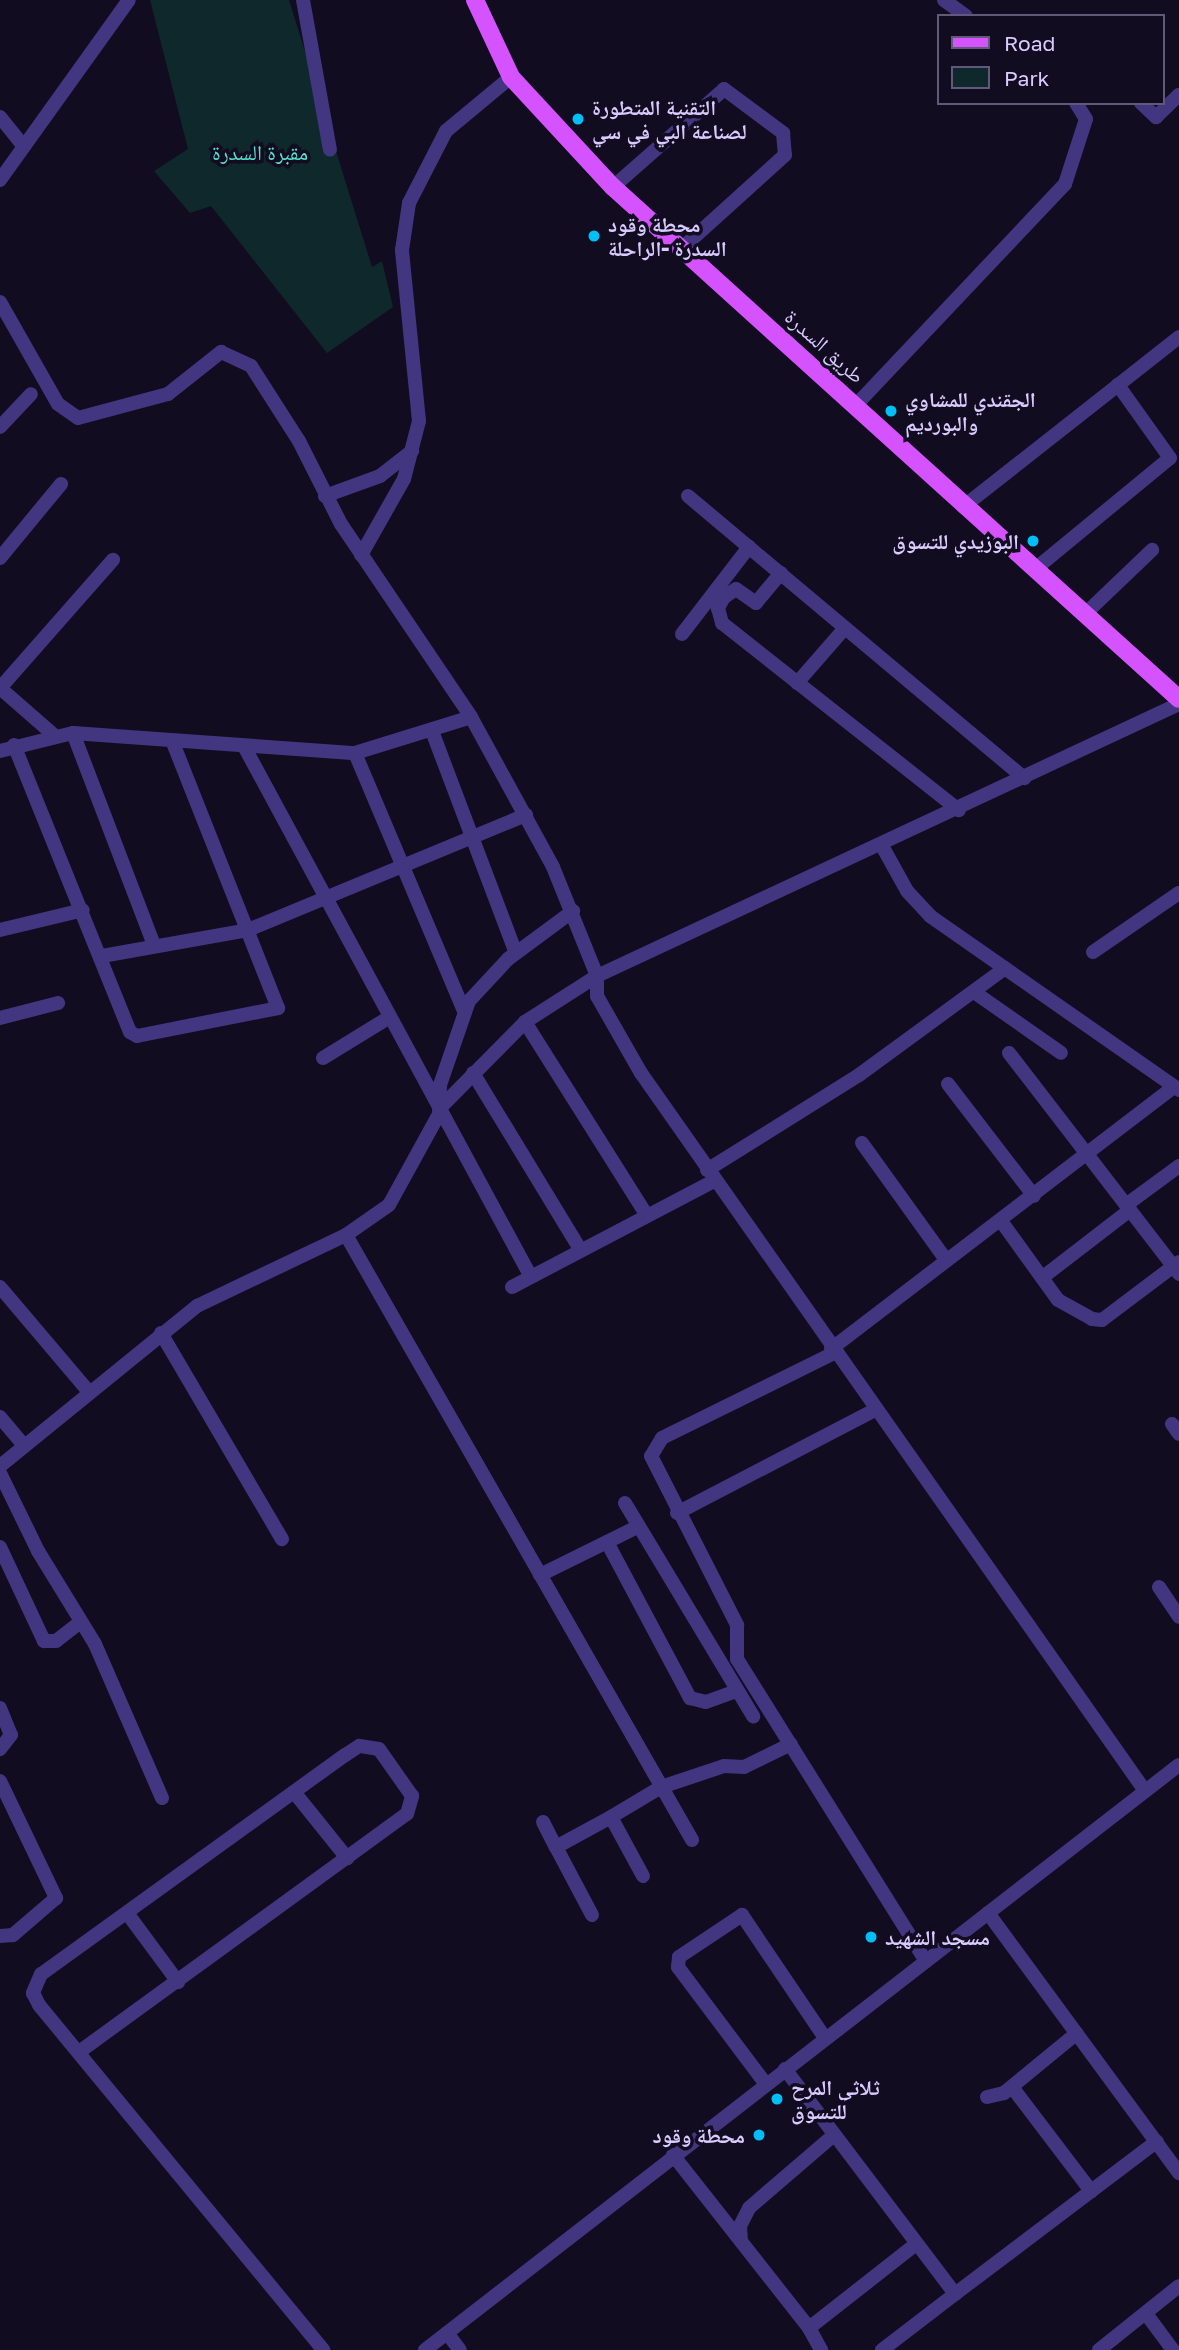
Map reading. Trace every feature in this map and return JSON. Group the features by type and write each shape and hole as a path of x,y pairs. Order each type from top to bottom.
{"main road":[{"name":"طريق السدرة","path":"475,0 511,77 613,187 856,405 963,507 1085,614 1179,702"}],"street":[{"path":"0,180 129,0"},
{"path":"303,0 330,150"},
{"path":"944,0 963,14"},
{"path":"361,555 386,516 412,452 420,394 403,226 428,157 446,131 511,77"},
{"path":"613,187 724,89 783,133 785,155 682,248"},
{"path":"1143,105 1156,117 1179,95"},
{"path":"856,405 1065,184 1086,119 1077,105"},
{"path":"0,117 24,147"},
{"path":"0,302 58,404 78,418 168,394 216,354 239,356 266,385 361,555 471,717 526,815 573,911 597,976 606,1013 710,1175 1145,1791"},
{"path":"963,507 1179,337"},
{"path":"1034,570 1170,458 1118,385"},
{"path":"0,426 31,394"},
{"path":"326,496 380,476 412,452"},
{"path":"0,558 61,484"},
{"path":"688,496 1024,778"},
{"path":"682,634 749,547"},
{"path":"1085,614 1152,550"},
{"path":"55,736 0,688 113,560"},
{"path":"782,573 756,603 736,589 718,613 797,683 958,810"},
{"path":"797,683 845,628"},
{"path":"0,1466 161,1333 225,1289 346,1235 382,1212 404,1185 440,1110 525,1022 597,976 958,810 1179,702"},
{"path":"172,740 277,1009 137,1036 130,1032 83,911 7,748 73,733 172,740 245,748 355,753 471,717"},
{"path":"432,731 516,953"},
{"path":"73,733 154,945"},
{"path":"245,748 388,1018 531,1276"},
{"path":"355,753 464,1009"},
{"path":"102,956 248,930 526,815"},
{"path":"881,844 918,904 1177,1089 946,1260 833,1351 662,1438 652,1464 737,1625 737,1659 926,1961"},
{"path":"1093,952 1179,893"},
{"path":"0,930 83,911"},
{"path":"440,1110 440,1085 464,1009 516,953 573,911"},
{"path":"512,1287 647,1216 859,1075 1005,968"},
{"path":"974,992 1061,1053"},
{"path":"0,1018 58,1003"},
{"path":"323,1058 388,1018"},
{"path":"525,1022 647,1216"},
{"path":"1002,1221 1067,1310 1102,1320 1177,1268 1009,1054"},
{"path":"473,1073 580,1249"},
{"path":"948,1084 1034,1196"},
{"path":"862,1143 946,1260"},
{"path":"1043,1277 1179,1166"},
{"path":"346,1235 692,1840"},
{"path":"0,1287 89,1392"},
{"path":"161,1333 282,1539"},
{"path":"677,1513 875,1410"},
{"path":"0,1418 24,1446"},
{"path":"0,1473 80,1622 162,1798"},
{"path":"625,1503 753,1716"},
{"path":"540,1576 637,1527"},
{"path":"607,1542 690,1699 706,1702 737,1691"},
{"path":"0,1547 44,1641 56,1641 80,1622"},
{"path":"1159,1587 1179,1617"},
{"path":"0,1708 11,1735 0,1749"},
{"path":"556,1847 662,1787 724,1766 744,1767 791,1744"},
{"path":"79,2052 346,1858 413,1805 379,1749 359,1746 35,1982 39,2005 323,2350"},
{"path":"425,2350 765,2083 1179,1765"},
{"path":"0,1781 56,1898 13,1935 0,1936"},
{"path":"294,1792 346,1858"},
{"path":"611,1817 643,1876"},
{"path":"543,1822 592,1915"},
{"path":"127,1913 178,1982"},
{"path":"988,1913 1179,2173"},
{"path":"765,2083 678,1967 678,1957 742,1915 825,2038"},
{"path":"987,2097 1012,2087 1077,2033"},
{"path":"785,2068 955,2294"},
{"path":"1012,2087 1091,2191"},
{"path":"741,2241 749,2208 834,2135"},
{"path":"882,2350 1157,2141"},
{"path":"673,2155 809,2328 821,2350"},
{"path":"809,2328 916,2244"},
{"path":"1099,2350 1147,2315 1179,2286"},
{"path":"1147,2315 1173,2350"},
{"path":"447,2333 460,2350"}],"green space":[{"name":"مقبرة السدرة","path":"150,0 289,0 372,267 382,261 393,307 327,353 211,206 190,213 154,171 188,149"}],"place":[{"name":"التقنية المتطورة لصناعة البي في سي","path":"578,119"},
{"name":"محطة وقود السدرة -الراحلة","path":"594,236"},
{"name":"الجقندي للمشاوي والبورديم","path":"891,411"},
{"name":"البوزيدي للتسوق","path":"1033,541"},
{"name":"مسجد الشهيد","path":"871,1937"},
{"name":"ثلاثي المرح للتسوق","path":"777,2099"},
{"name":"محطة وقود","path":"759,2135"}]}
